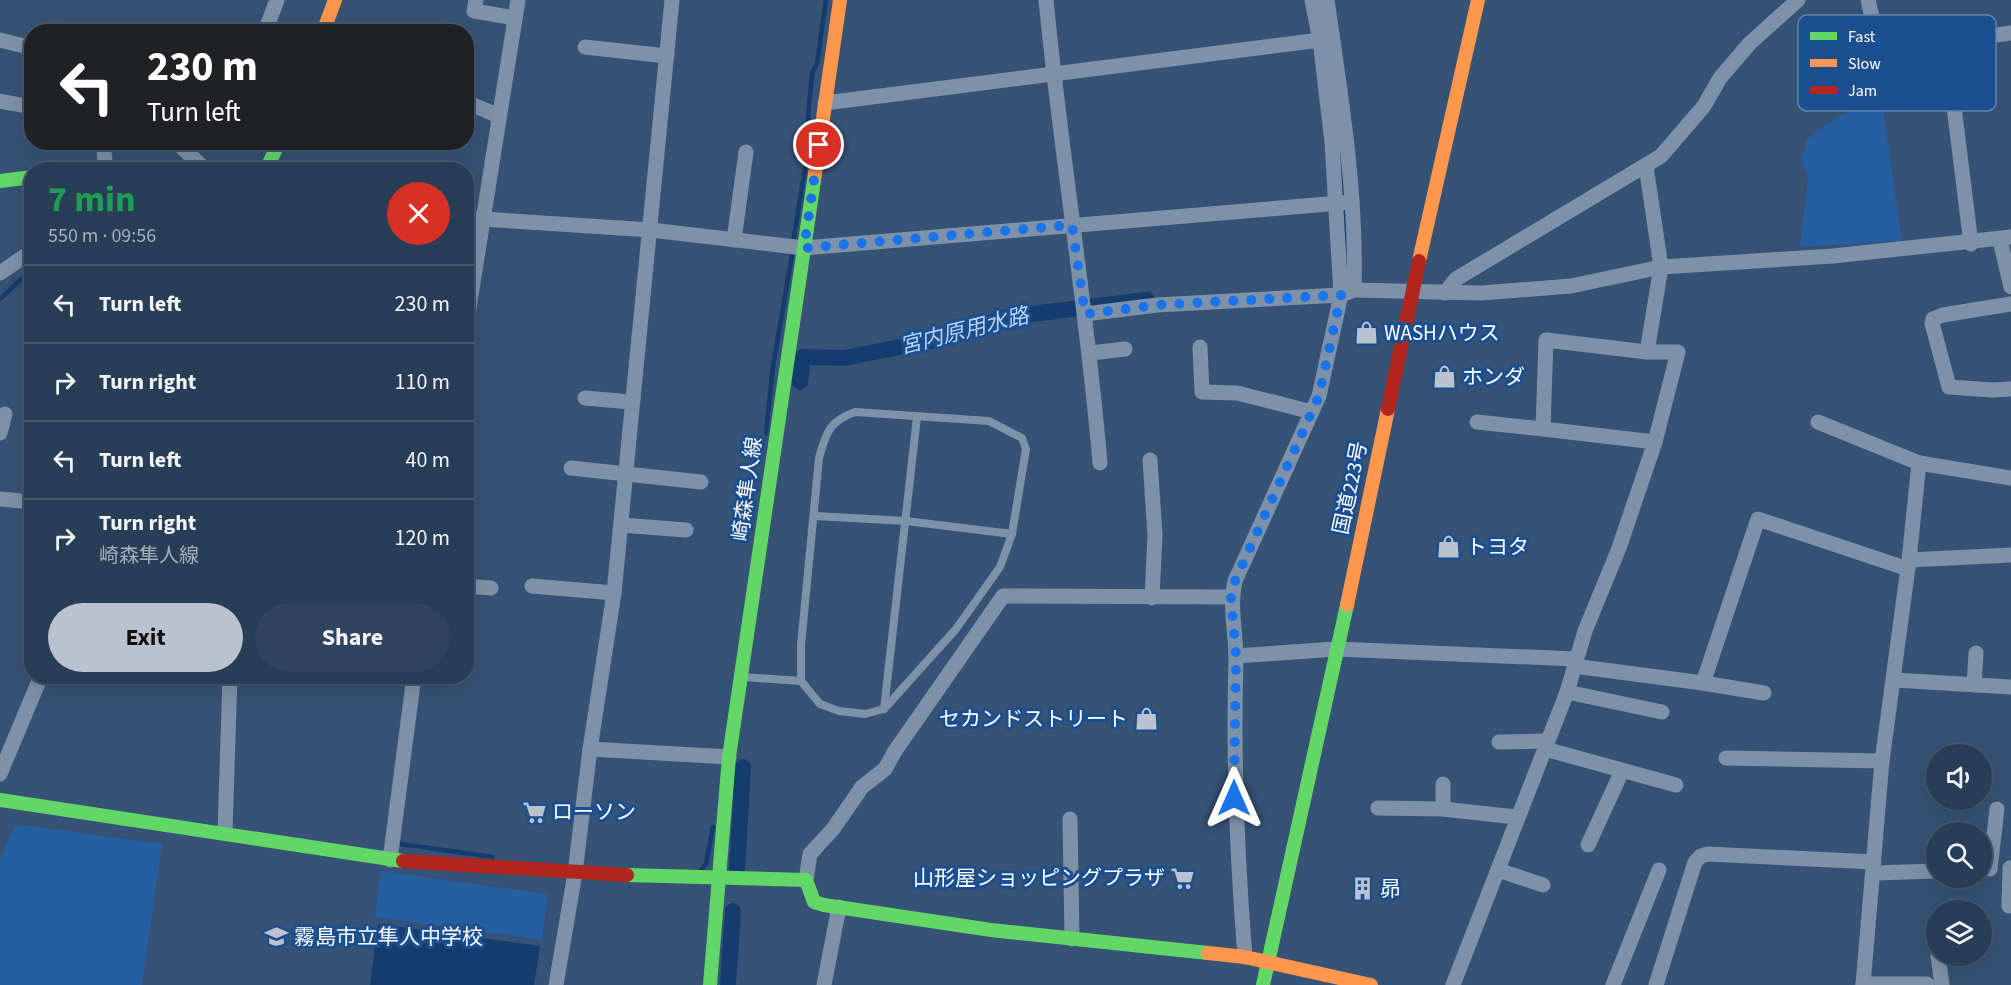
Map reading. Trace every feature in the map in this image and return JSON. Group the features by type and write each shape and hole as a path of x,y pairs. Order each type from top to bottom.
{"main road":[{"path":"326,24 335,0"},
{"name":"崎森隼人線","path":"711,985 729,757 840,0"},
{"name":"国道223号","path":"1263,985 1412,291 1478,0"},
{"path":"0,181 24,178"},
{"path":"0,800 225,832 390,860 575,873 718,875 806,880 814,902 838,907 991,930 1245,957 1371,985"}],"street":[{"path":"268,24 277,0"},
{"path":"476,0 474,11 515,18"},
{"path":"474,266 485,219 518,0"},
{"path":"556,985 575,873 590,749 614,593 672,0"},
{"path":"1046,0 1053,73 1090,353 1100,463"},
{"path":"1245,957 1234,798 1236,656 1231,597 1235,581 1319,396 1347,292 1356,242 1344,202 1312,0"},
{"path":"1327,0 1340,87 1344,202"},
{"path":"1445,293 1456,279 1661,156 1704,106 1720,78 1750,43 1798,0"},
{"path":"1868,0 1872,15"},
{"path":"1996,35 2011,33"},
{"path":"0,40 24,46"},
{"path":"825,103 1320,40"},
{"path":"585,47 667,56"},
{"path":"0,102 24,106"},
{"path":"474,105 499,116"},
{"path":"1955,111 1971,244"},
{"path":"185,150 198,162"},
{"path":"734,240 746,152"},
{"path":"1646,166 1661,267 1647,352"},
{"path":"474,218 651,230 804,248 1344,202"},
{"path":"1085,314 1169,304 1347,292 1481,293 1571,286 1661,267 1971,244 2006,239 2011,287"},
{"path":"0,273 24,256"},
{"path":"2011,304 1943,315 1934,319 1932,323 1949,387 1992,390 2011,388"},
{"path":"1454,985 1516,817 1567,692 1575,663 1655,442 1678,352 1647,352 1546,340 1543,429"},
{"path":"1200,347 1202,392 1236,393 1312,412"},
{"path":"1090,353 1125,349"},
{"path":"585,398 631,402"},
{"path":"0,433 5,414"},
{"path":"1477,422 1655,442"},
{"path":"1818,422 1919,463 2011,478"},
{"path":"1150,460 1155,535 1152,598"},
{"path":"1919,463 1909,564 1882,761 1863,985 1927,984"},
{"path":"571,468 701,482"},
{"path":"0,499 24,501"},
{"path":"1702,683 1758,519 1909,564 2011,555"},
{"path":"621,525 686,530"},
{"path":"532,586 614,593"},
{"path":"474,587 491,588"},
{"path":"806,880 810,854 833,829 862,787 885,769 1003,596 1231,597"},
{"path":"1236,656 1336,649 1575,663 1764,693"},
{"path":"1974,685 1976,653"},
{"path":"1894,680 2011,687"},
{"path":"0,774 38,684"},
{"path":"225,832 230,684"},
{"path":"390,860 413,684"},
{"path":"1567,692 1662,712"},
{"path":"1499,742 1546,745 1622,771 1676,784"},
{"path":"590,749 729,757"},
{"path":"1726,758 1801,753 1882,761"},
{"path":"1588,845 1622,771"},
{"path":"1443,784 1443,809"},
{"path":"1378,808 1443,809 1516,817"},
{"path":"1992,836 1997,809"},
{"path":"1070,819 1072,939"},
{"path":"1656,985 1695,862 1701,856 1708,854 1926,870"},
{"path":"1992,868 2010,867 2009,906"},
{"path":"1498,870 1543,885"},
{"path":"1613,985 1659,870"},
{"path":"824,985 838,907"},
{"path":"1939,966 1942,985"}],"lane":[{"path":"855,412 917,417 989,421 1022,438 1026,458 1012,534 1000,567 956,628 884,709 865,714 839,711 820,704 801,681 801,645 819,458 825,435 838,418 855,412"},
{"path":"884,709 917,417"},
{"path":"815,516 906,521 1012,534"},
{"path":"741,676 801,681"}],"shaded area":[{"path":"1850,111 1883,111 1902,241 1800,247 1808,179 1802,159 1807,140 1833,120"},
{"path":"15,824 162,844 142,985 0,985 0,860"},
{"path":"381,871 548,894 542,940 375,917"},
{"path":"378,924 540,946 534,985 370,985"}],"waterway":[{"path":"810,136 808,117 812,73 817,64 826,0"},
{"name":"宮内原用水路","path":"1338,135 1347,260"},
{"path":"793,243 806,162"},
{"path":"766,433 773,366 792,255"},
{"path":"0,299 24,276"},
{"name":"宮内原用水路","path":"800,382 803,357 844,358 946,338 1007,317 1147,300"},
{"name":"宮内原用水路","path":"737,870 743,767"},
{"path":"701,870 706,864 713,827"},
{"path":"401,844 493,857"},
{"name":"宮内原用水路","path":"728,985 733,911"}],"traffic: fast":[{"path":"270,162 275,150"},
{"path":"710,985 729,757 815,174"},
{"path":"0,181 24,178"},
{"path":"1263,985 1347,605"},
{"path":"0,800 403,861"},
{"path":"627,875 806,880 814,902 824,905 991,930 1208,953"}],"traffic: slow":[{"path":"326,24 335,0"},
{"path":"815,174 840,0"},
{"path":"1419,261 1478,0"},
{"path":"1347,605 1388,409"},
{"path":"1208,953 1245,957 1371,985"}],"traffic: jam":[{"path":"1388,409 1419,261"},
{"path":"403,861 627,875"}],"place":[{"name":"WASHハウス","path":"1366,333"},
{"name":"ホンダ","path":"1444,377"},
{"name":"トヨタ","path":"1448,547"},
{"name":"セカンドストリート","path":"1146,719"},
{"name":"ローソン","path":"534,812"},
{"name":"山形屋ショッピングプラザ","path":"1183,878"},
{"name":"昴","path":"1362,889"},
{"name":"霧島市立隼人中学校","path":"276,937"}],"route":[{"path":"819,145 804,248 1072,225 1085,314 1157,305 1299,295 1341,295 1319,396 1235,581 1231,597 1236,656 1234,798"}]}
